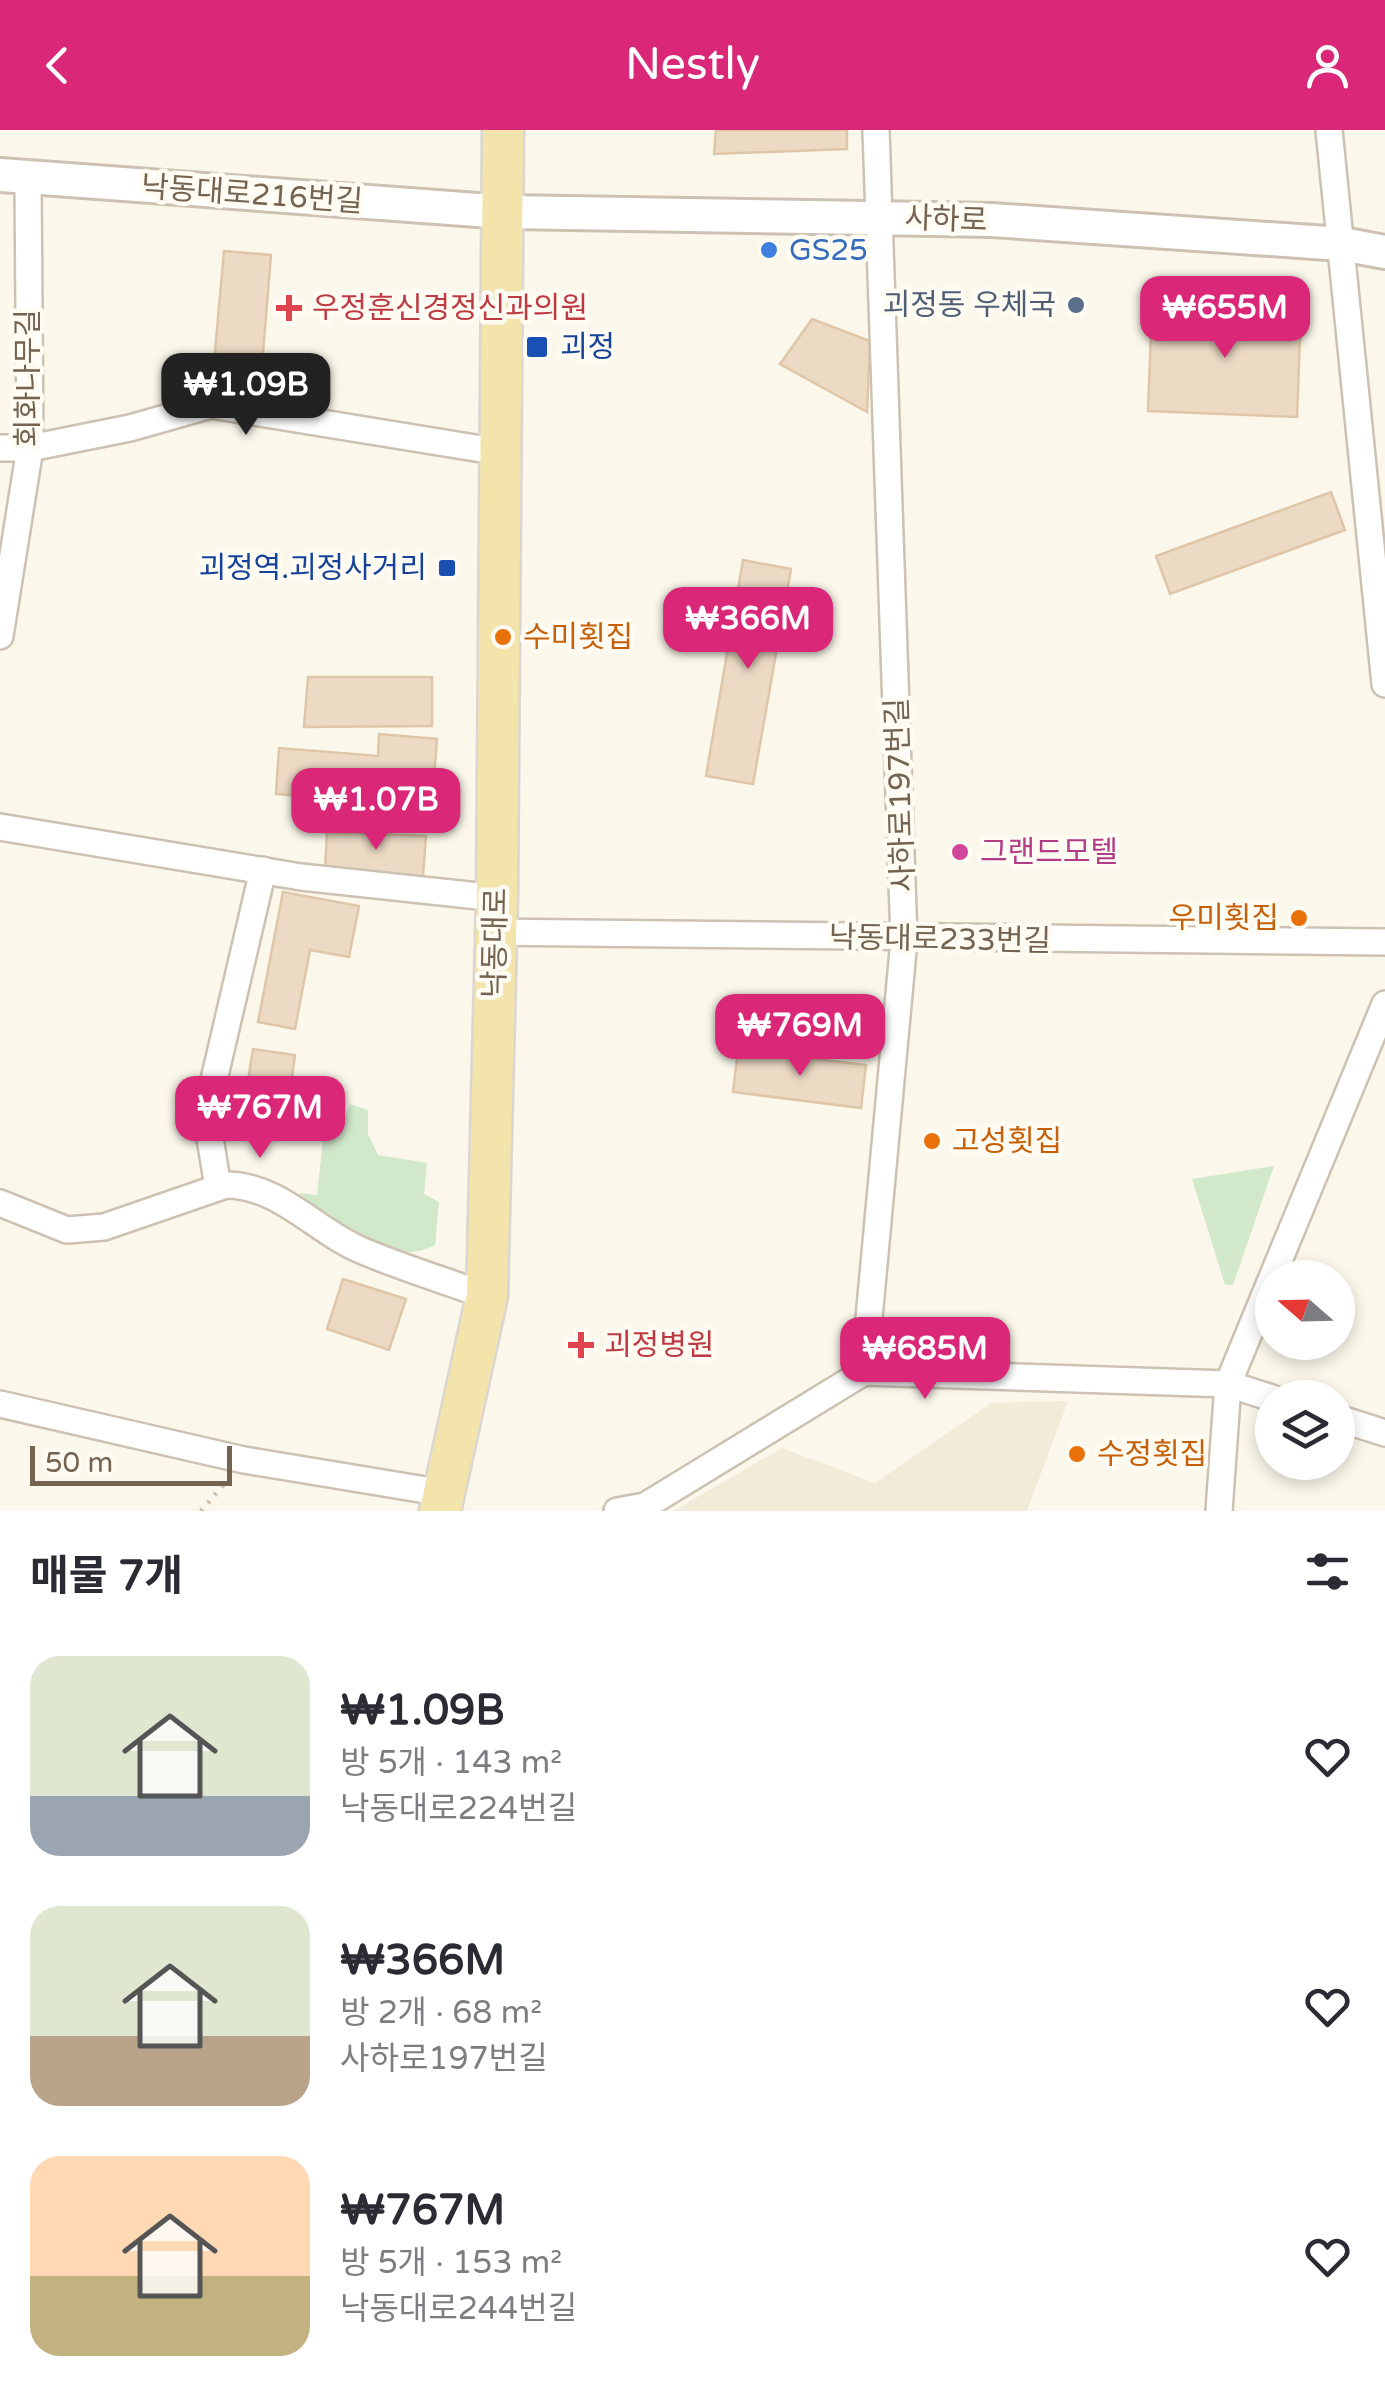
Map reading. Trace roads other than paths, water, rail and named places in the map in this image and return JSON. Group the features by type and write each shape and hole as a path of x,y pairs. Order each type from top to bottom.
{"main road":[{"name":"낙동대로","path":"442,1502 487,1296 496,915 503,130"}],"street":[{"name":"사하로197번길","path":"864,1372 904,940 876,130"},
{"path":"1329,130 1385,684"},
{"name":"낙동대로216번길","path":"14,177 504,212"},
{"name":"회화나무길","path":"0,636 30,448 14,177"},
{"name":"사하로","path":"504,212 992,220 1342,244 1385,252"},
{"path":"0,448 30,448 130,428 211,405 500,452"},
{"name":"낙동대로233번길","path":"0,827 263,870 496,915 904,940 1385,942"},
{"path":"218,1188 206,1114 263,870"},
{"path":"1219,1511 1228,1384 1385,1004"},
{"path":"0,1203 67,1230 104,1227 218,1188 246,1185 284,1202 359,1250 487,1296"},
{"path":"617,1511 645,1506 864,1372 1228,1384 1255,1393"},
{"path":"0,1404 442,1502"},
{"path":"1355,1423 1385,1433"}],"place":[{"name":"GS25","path":"769,250"},
{"name":"괴정동 우체국","path":"1076,305"},
{"name":"우정훈신경정신과의원","path":"289,308"},
{"name":"괴정","path":"537,347"},
{"name":"괴정역.괴정사거리","path":"447,568"},
{"name":"수미횟집","path":"503,637"},
{"name":"그랜드모텔","path":"960,852"},
{"name":"우미횟집","path":"1299,918"},
{"name":"고성횟집","path":"932,1141"},
{"name":"괴정병원","path":"581,1345"},
{"name":"수정횟집","path":"1077,1454"}]}
